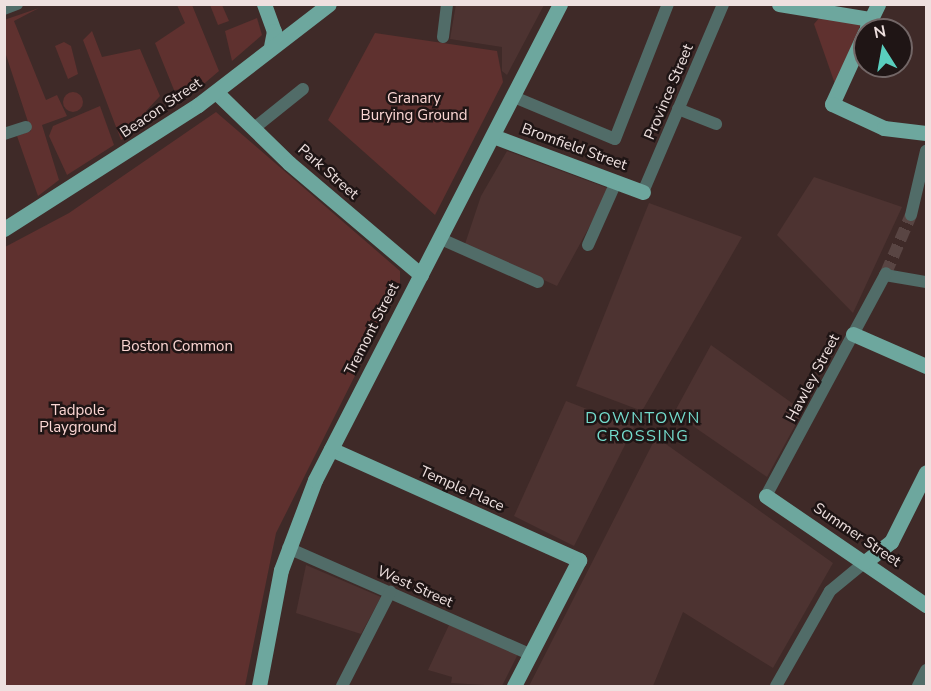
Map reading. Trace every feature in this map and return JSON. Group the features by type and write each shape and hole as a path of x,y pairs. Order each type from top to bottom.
{"main road":[{"path":"264,4 274,31 271,46"},
{"name":"Beacon Street","path":"4,230 216,92 271,46 329,4"},
{"name":"Tremont Street","path":"259,687 288,548 330,449 514,98 560,4"},
{"path":"779,4 853,23"},
{"path":"871,18 878,4"},
{"path":"853,58 832,104 884,128 927,132"},
{"name":"Park Street","path":"216,92 253,129 421,275"},
{"name":"Bromfield Street","path":"493,136 643,192"},
{"path":"853,334 927,366"},
{"name":"Temple Place","path":"330,449 579,560 529,654"},
{"path":"865,562 891,542 927,472"},
{"name":"Summer Street","path":"766,496 927,605"},
{"path":"514,687 529,654"}],"street":[{"path":"4,9 16,4"},
{"path":"443,37 447,4"},
{"path":"514,98 615,139 668,4"},
{"name":"Province Street","path":"643,192 723,4"},
{"path":"253,129 303,89"},
{"path":"678,109 716,124"},
{"path":"4,134 26,127"},
{"path":"911,215 927,151"},
{"path":"588,245 616,182"},
{"path":"441,239 538,282"},
{"name":"Hawley Street","path":"766,496 886,274 927,282"},
{"name":"West Street","path":"288,548 529,654"},
{"path":"776,687 830,591 865,562"},
{"path":"342,687 390,592"},
{"path":"918,687 927,670"}],"shaded area":[{"path":"456,4 544,5 507,75 502,71 502,47 450,39"},
{"path":"507,151 610,189 557,286 465,244 481,196"},
{"path":"814,177 902,207 853,313 777,235"},
{"path":"649,203 742,237 642,411 576,386"},
{"path":"711,345 803,411 767,477 674,413"},
{"path":"566,401 634,427 574,546 514,516"},
{"path":"656,437 833,563 773,668 683,612 653,686 529,686"},
{"path":"306,565 381,597 361,634 296,613"},
{"path":"449,625 518,654 502,686 451,683 452,677 428,670"}],"green space":[{"path":"177,5 192,5 219,71 199,88 174,90 155,43 185,23"},
{"path":"210,5 222,5 229,21 218,25"},
{"path":"39,8 14,21 46,100 57,95 67,116 42,125 59,180 38,196 17,136 31,131 5,52 4,20"},
{"path":"820,17 853,23 853,42 835,84 814,24"},
{"path":"257,18 262,35 232,61 225,31"},
{"path":"92,31 102,57 140,49 160,96 146,111 144,126 121,140 83,40"},
{"name":"Granary Burying Ground","path":"375,33 497,51 503,82 435,215 328,120"},
{"path":"64,42 71,46 78,74 68,79 55,46"},
{"path":"69,92 77,92 83,98 83,106 77,112 69,112 63,106 63,98"},
{"path":"100,106 114,145 67,175 49,136 53,126"},
{"name":"Boston Common","path":"216,112 400,271 400,286 276,533 245,686 5,686 5,247 69,213"}],"tunnel":[{"path":"886,273 911,215"}],"district":[{"name":"DOWNTOWN CROSSING","path":"643,427"}],"park label":[{"name":"Tadpole Playground","path":"78,418"}]}
